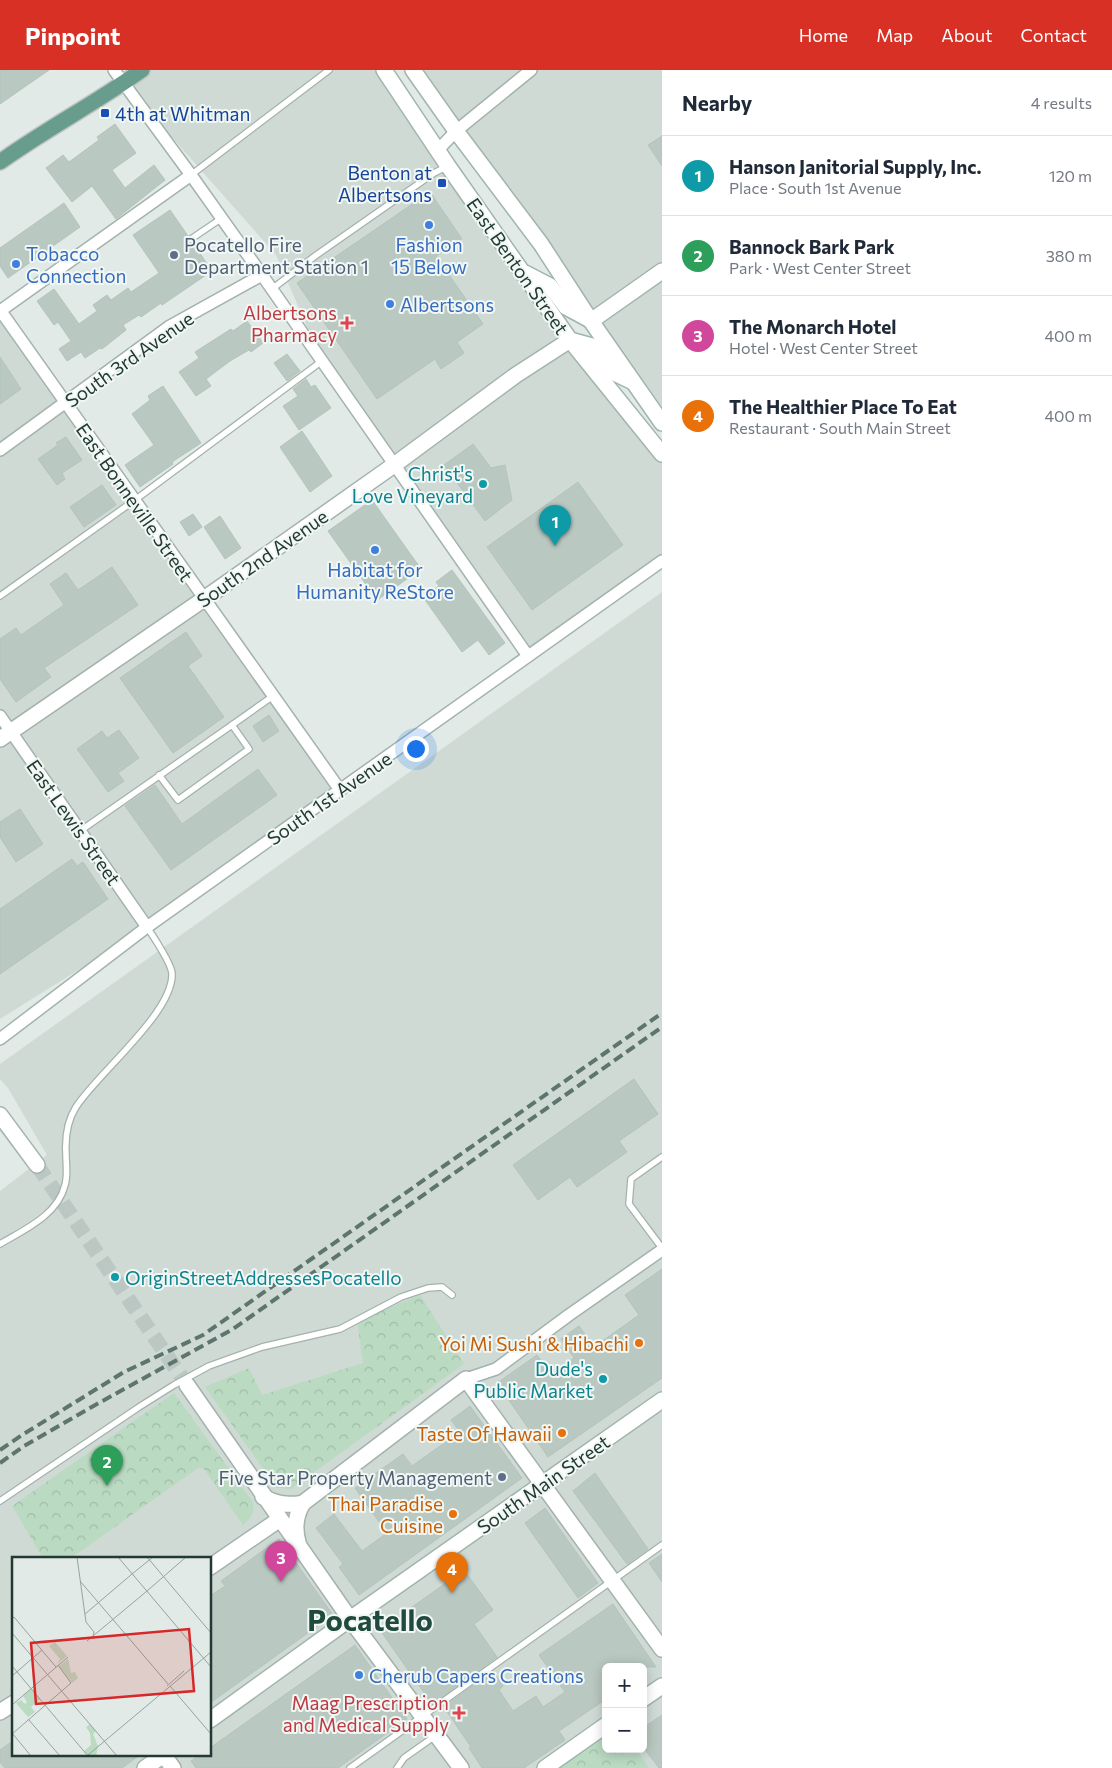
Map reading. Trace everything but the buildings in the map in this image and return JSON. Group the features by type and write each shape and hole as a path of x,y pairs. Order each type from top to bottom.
{"main road":[{"path":"0,162 28,142 142,70"}],"street":[{"path":"114,70 222,218 528,656"},
{"name":"East Benton Street","path":"384,70 448,166 570,340 662,454"},
{"name":"East Benton Street","path":"413,70 456,131 541,244 591,321 662,423"},
{"path":"438,150 456,131 530,70"},
{"path":"0,311 191,175"},
{"path":"523,272 550,286 566,307 591,321 662,271"},
{"name":"South 3rd Avenue","path":"0,450 170,326 262,275"},
{"name":"East Bonneville Street","path":"0,311 340,790"},
{"path":"570,340 592,346 610,371 634,382"},
{"name":"South 2nd Avenue","path":"5,735 204,599 394,465 495,390 570,340"},
{"name":"South 1st Avenue","path":"0,1039 147,927 662,561"},
{"name":"East Lewis Street","path":"0,716 5,735 80,831 147,927"},
{"path":"0,1115 37,1165"},
{"path":"299,1547 295,1522 303,1503 466,1380 496,1369 662,1250"},
{"path":"466,1380 662,1649"},
{"path":"187,1385 263,1497 461,1768"},
{"name":"South Main Street","path":"211,1719 350,1618 662,1400"},
{"path":"263,1497 281,1504 303,1503"},
{"path":"211,1566 280,1519"},
{"path":"647,1696 662,1686"},
{"path":"0,1712 12,1704"},
{"path":"546,1768 602,1728"},
{"path":"145,1768 161,1756"},
{"path":"165,1756 173,1768"}],"lane":[{"path":"191,175 329,70"},
{"path":"272,289 315,256 434,173 448,166"},
{"path":"191,239 222,218"},
{"path":"0,596 135,500 322,361"},
{"path":"80,831 273,696"},
{"path":"159,775 178,800 249,749 232,725"},
{"path":"0,1244 33,1225 52,1209 61,1196 66,1184 65,1146 68,1127 75,1108 94,1083 149,1022 166,999 172,973 158,944 147,927"},
{"path":"662,1157 632,1179 630,1204 662,1250"},
{"path":"0,1501 139,1407 209,1366 262,1347 340,1329 402,1297 428,1288 442,1287 452,1295"},
{"path":"350,1768 662,1545"},
{"path":"397,1768 404,1758 437,1735"}],"shaded area":[{"path":"142,70 385,70 570,340 662,454 662,562 528,656 322,361 276,255 124,83"},
{"path":"413,70 662,70 662,423"},
{"path":"0,313 340,790 147,927 0,1019"},
{"path":"662,592 662,1768 0,1768 0,1191 47,1155 8,1088 0,1079 0,1064"}],"green space":[{"path":"420,1295 464,1364 291,1489 277,1488 205,1387 249,1368 262,1395 363,1363 357,1321"},
{"path":"174,1393 253,1502 253,1512 243,1525 204,1469 198,1468 72,1557 42,1557 12,1506"},
{"path":"602,1728 602,1753 639,1753 649,1768 545,1768"}],"tunnel":[{"path":"37,1165 187,1385"}],"railway":[{"path":"0,1450 124,1372 203,1335 662,1013"},
{"path":"0,1463 24,1446 97,1404 233,1329 662,1027"}],"place":[{"name":"4th at Whitman","path":"105,113"},
{"name":"Benton at Albertsons","path":"442,183"},
{"name":"Fashion 15 Below","path":"429,225"},
{"name":"Pocatello Fire Department Station 1","path":"174,255"},
{"name":"Tobacco Connection","path":"16,264"},
{"name":"Albertsons","path":"390,304"},
{"name":"Albertsons Pharmacy","path":"347,323"},
{"name":"Christ's Love Vineyard","path":"483,484"},
{"name":"Hanson Janitorial Supply, Inc.","path":"555,546"},
{"name":"Habitat for Humanity ReStore","path":"375,550"},
{"name":"OriginStreetAddressesPocatello","path":"115,1277"},
{"name":"Yoi Mi Sushi & Hibachi","path":"639,1343"},
{"name":"Dude's Public Market","path":"603,1379"},
{"name":"Taste Of Hawaii","path":"562,1433"},
{"name":"Five Star Property Management","path":"502,1477"},
{"name":"Bannock Bark Park","path":"107,1486"},
{"name":"Thai Paradise Cuisine","path":"453,1514"},
{"name":"The Monarch Hotel","path":"281,1582"},
{"name":"The Healthier Place To Eat","path":"452,1593"},
{"name":"Cherub Capers Creations","path":"359,1675"},
{"name":"Maag Prescription and Medical Supply","path":"459,1713"}],"district":[{"name":"Pocatello","path":"370,1619"}]}
